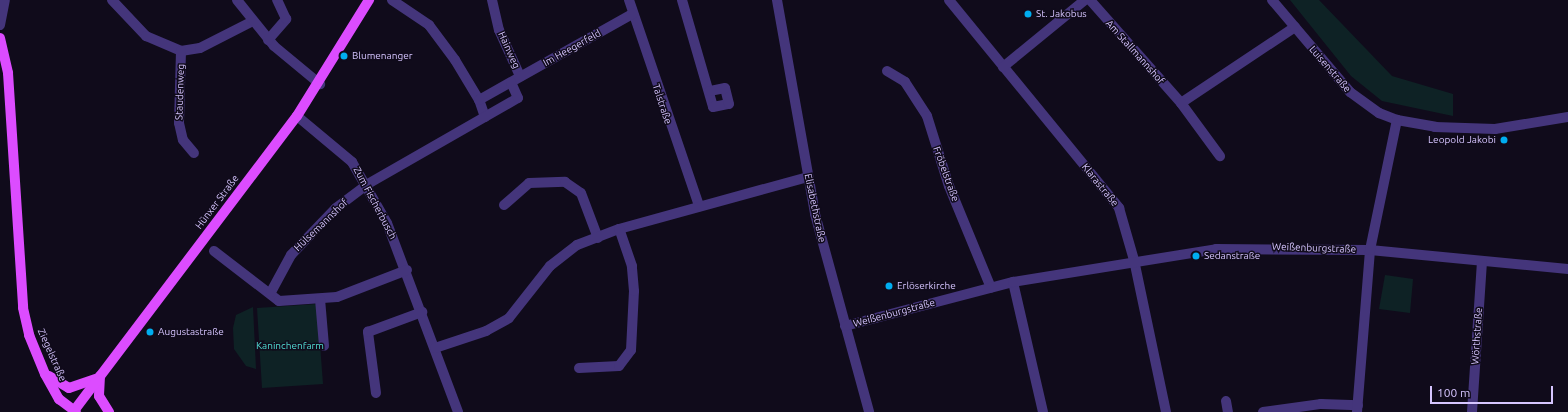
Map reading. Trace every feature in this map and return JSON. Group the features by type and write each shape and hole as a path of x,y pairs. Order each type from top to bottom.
{"main road":[{"name":"Hünxer Straße","path":"74,412 320,84 369,0"},
{"name":"Ziegelstraße","path":"0,38 8,73 23,308 29,335 45,374 59,399 74,412"},
{"path":"45,374 69,388 88,384 100,376"},
{"path":"100,376 99,396 109,412"}],"street":[{"path":"0,25 4,0"},
{"name":"Staudenweg","path":"112,0 146,36 181,52 200,48 251,22"},
{"path":"237,0 251,22 268,40 320,84"},
{"path":"268,40 286,19 277,0"},
{"path":"392,0 429,25 456,60 479,100 486,117"},
{"name":"Hainweg","path":"492,0 499,30 520,76"},
{"name":"Talstraße","path":"629,0 632,14 699,206"},
{"path":"682,0 709,91"},
{"name":"Elisabethstraße","path":"777,0 808,177 845,326 869,412"},
{"name":"Klarastraße","path":"949,0 1119,208 1134,260 1166,412"},
{"path":"1003,67 1085,0"},
{"name":"Am Stallmannshof","path":"1090,0 1181,102 1220,156"},
{"name":"Luisenstraße","path":"1272,0 1350,92 1379,113 1397,120 1434,127 1494,129 1568,117"},
{"name":"Im Heegerfeld","path":"479,100 632,14"},
{"path":"1181,102 1295,27"},
{"name":"Staudenweg","path":"181,52 179,123 183,140 194,153"},
{"name":"Fröbelstraße","path":"887,71 905,82 927,116 949,186 991,288"},
{"path":"366,185 518,98 511,82"},
{"name":"Zum Fischerbusch","path":"297,116 352,162 366,185 407,270 458,412"},
{"path":"1263,412 1321,404 1358,409 1370,250 1397,120"},
{"path":"435,348 486,331 509,318 550,266 577,245 619,229 808,177"},
{"path":"504,205 528,183 565,182 581,193 598,238"},
{"name":"Hülsemannshof","path":"271,292 278,272 310,233 366,185"},
{"path":"579,368 619,366 631,350 634,291 632,266 619,229"},
{"name":"Weißenburgstraße","path":"845,326 1013,282 1134,260 1196,251 1258,247 1370,250 1568,269"},
{"path":"214,251 271,292 279,300 338,297 407,270"},
{"name":"Wörthstraße","path":"1472,412 1482,261"},
{"path":"1013,282 1042,412"},
{"path":"320,299 324,346"},
{"path":"376,394 368,332 422,312"},
{"path":"1226,401 1228,412"}],"green space":[{"path":"1290,0 1319,0 1392,76 1453,94 1453,116 1382,101 1351,76"},
{"path":"1385,275 1413,279 1410,313 1379,309"},
{"name":"Kaninchenfarm","path":"317,304 323,384 262,388 257,308"},
{"path":"253,307 256,369 246,366 234,349 233,328 236,315"}],"place":[{"name":"St. Jakobus","path":"1028,14"},
{"name":"Blumenanger","path":"344,56"},
{"name":"Leopold Jakobi","path":"1504,140"},
{"name":"Sedanstraße","path":"1196,256"},
{"name":"Erlöserkirche","path":"889,286"},
{"name":"Augustastraße","path":"150,332"}]}
